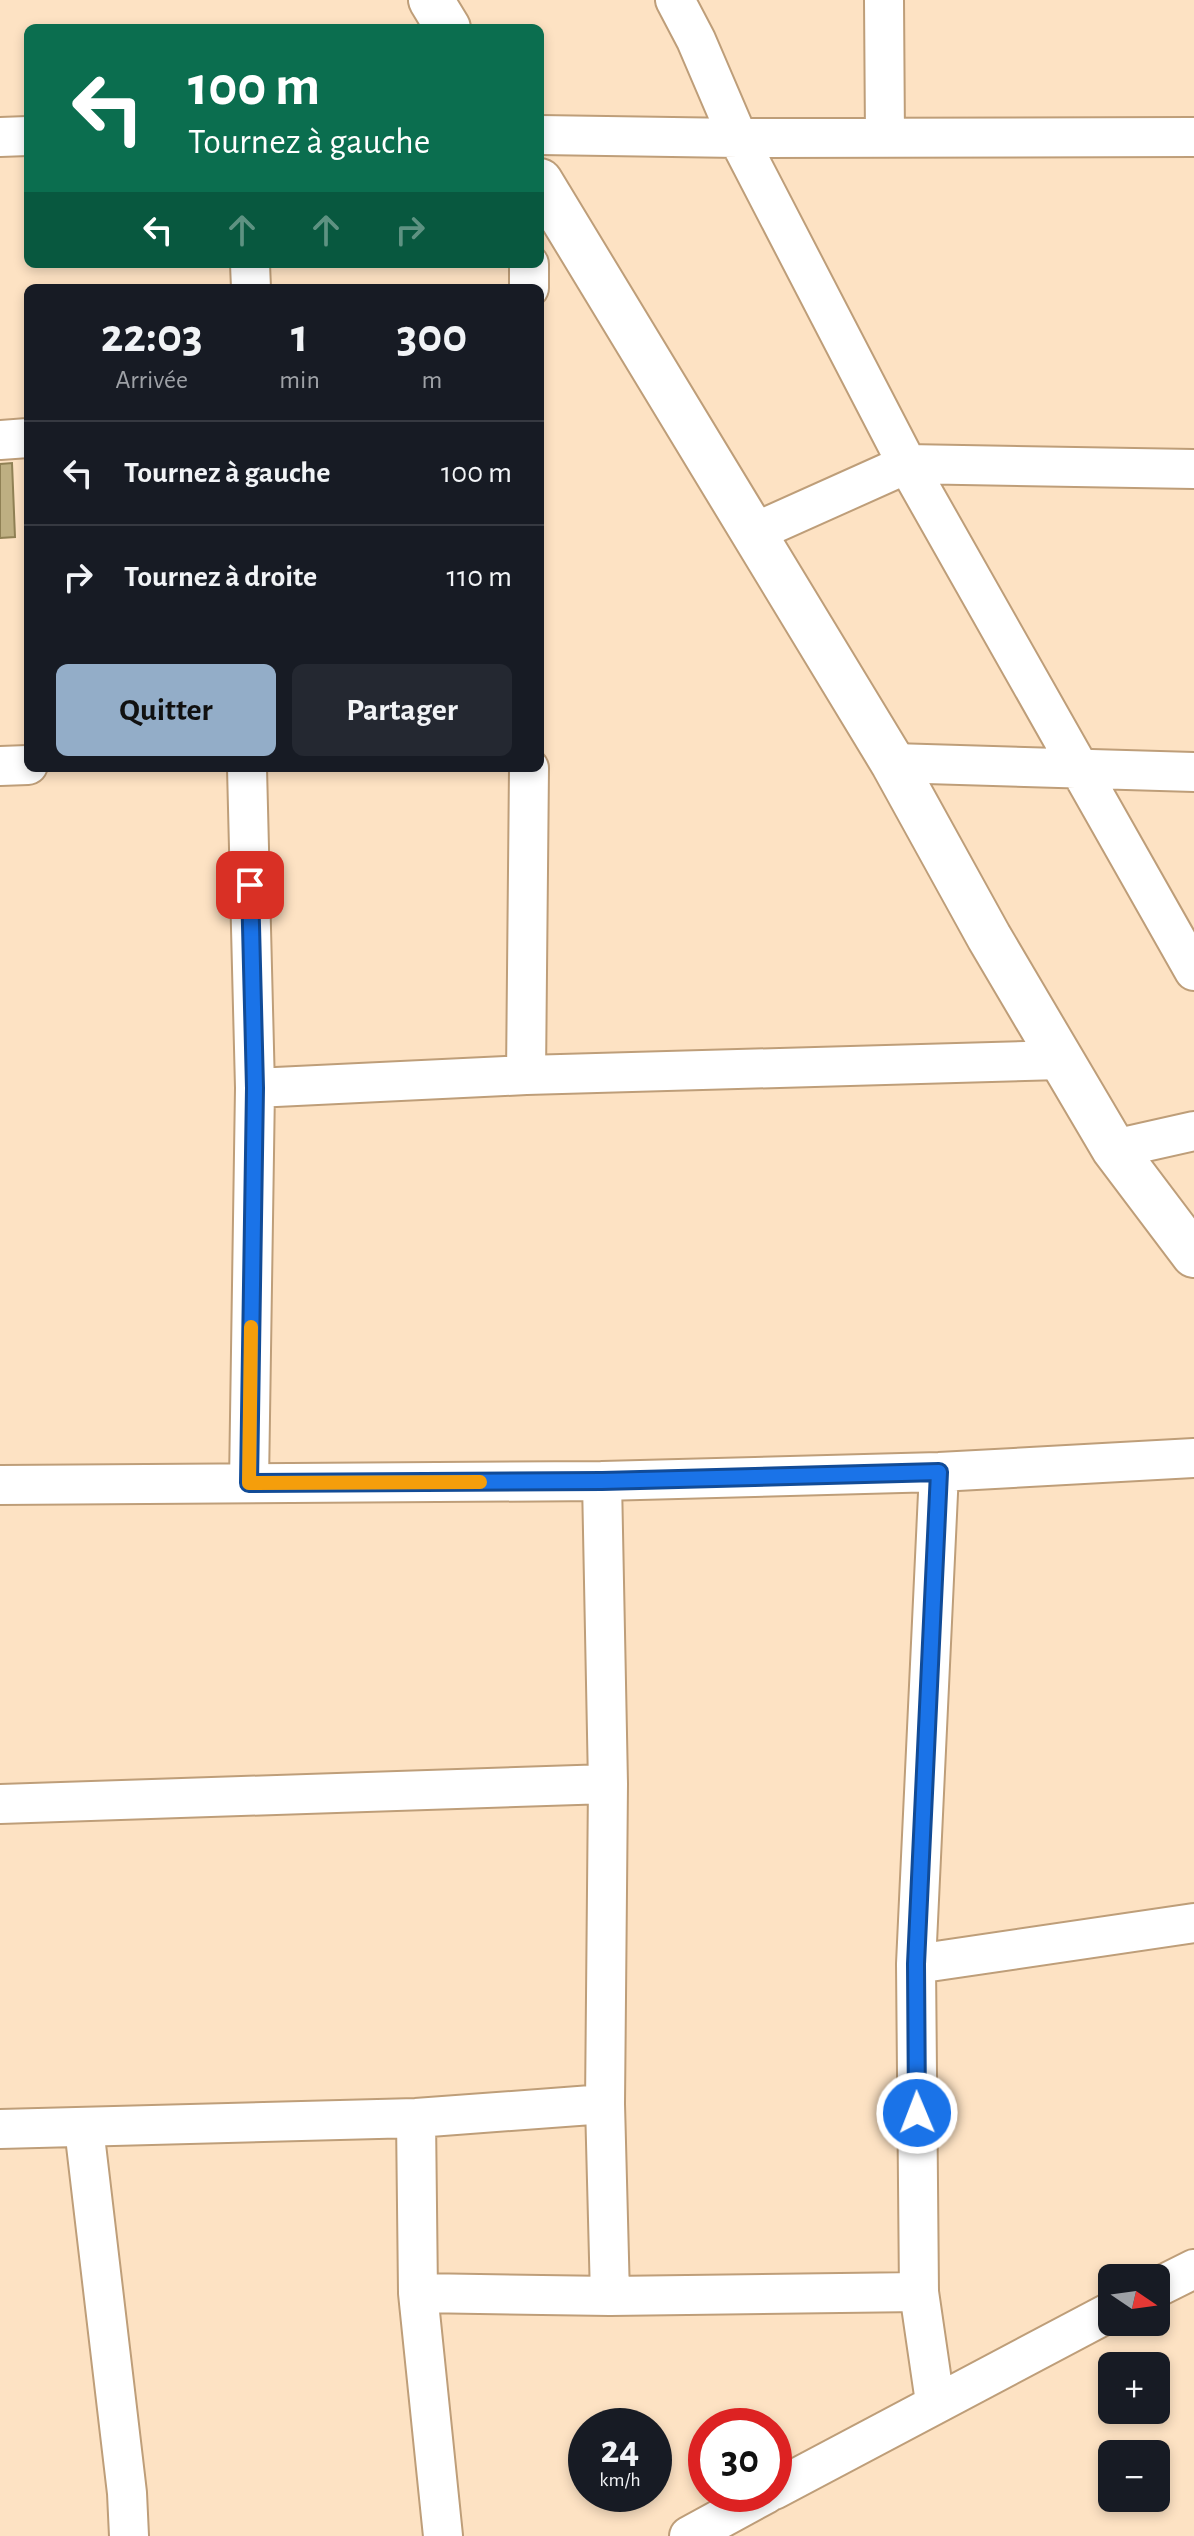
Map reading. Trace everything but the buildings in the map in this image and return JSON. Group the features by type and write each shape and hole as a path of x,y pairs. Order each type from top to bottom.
{"main road":[{"path":"431,0 446,24"},
{"path":"544,188 893,763 989,937 1114,1149 1194,1255"}],"street":[{"path":"675,0 696,40 738,138 907,464 1194,971"},
{"path":"884,0 885,137"},
{"path":"544,135 1194,137"},
{"path":"0,137 24,136"},
{"path":"0,440 24,438"},
{"path":"753,533 907,464 1194,469"},
{"path":"893,763 1194,772"},
{"path":"0,766 24,765"},
{"path":"247,772 255,1088 249,1483"},
{"path":"526,1075 529,772"},
{"path":"255,1088 526,1075 1061,1060"},
{"path":"1114,1149 1194,1131"},
{"path":"0,1485 602,1481 939,1472 1194,1458"},
{"path":"935,2402 919,2292 916,1964 939,1472"},
{"path":"602,1481 608,1784 605,2104 610,2296"},
{"path":"0,1804 608,1784"},
{"path":"916,1964 1194,1923"},
{"path":"0,2129 416,2118 605,2104"},
{"path":"416,2118 418,2293 443,2536"},
{"path":"84,2128 127,2493 129,2536"},
{"path":"1170,2281 1194,2269"},
{"path":"418,2293 610,2296 919,2292"},
{"path":"792,2480 1098,2318"},
{"path":"689,2536 733,2512"}],"slow traffic":[{"path":"251,1327 249,1483 480,1482"}],"route":[{"path":"250,885 255,1088 249,1483 602,1481 939,1472 916,1964 917,2113"}]}
